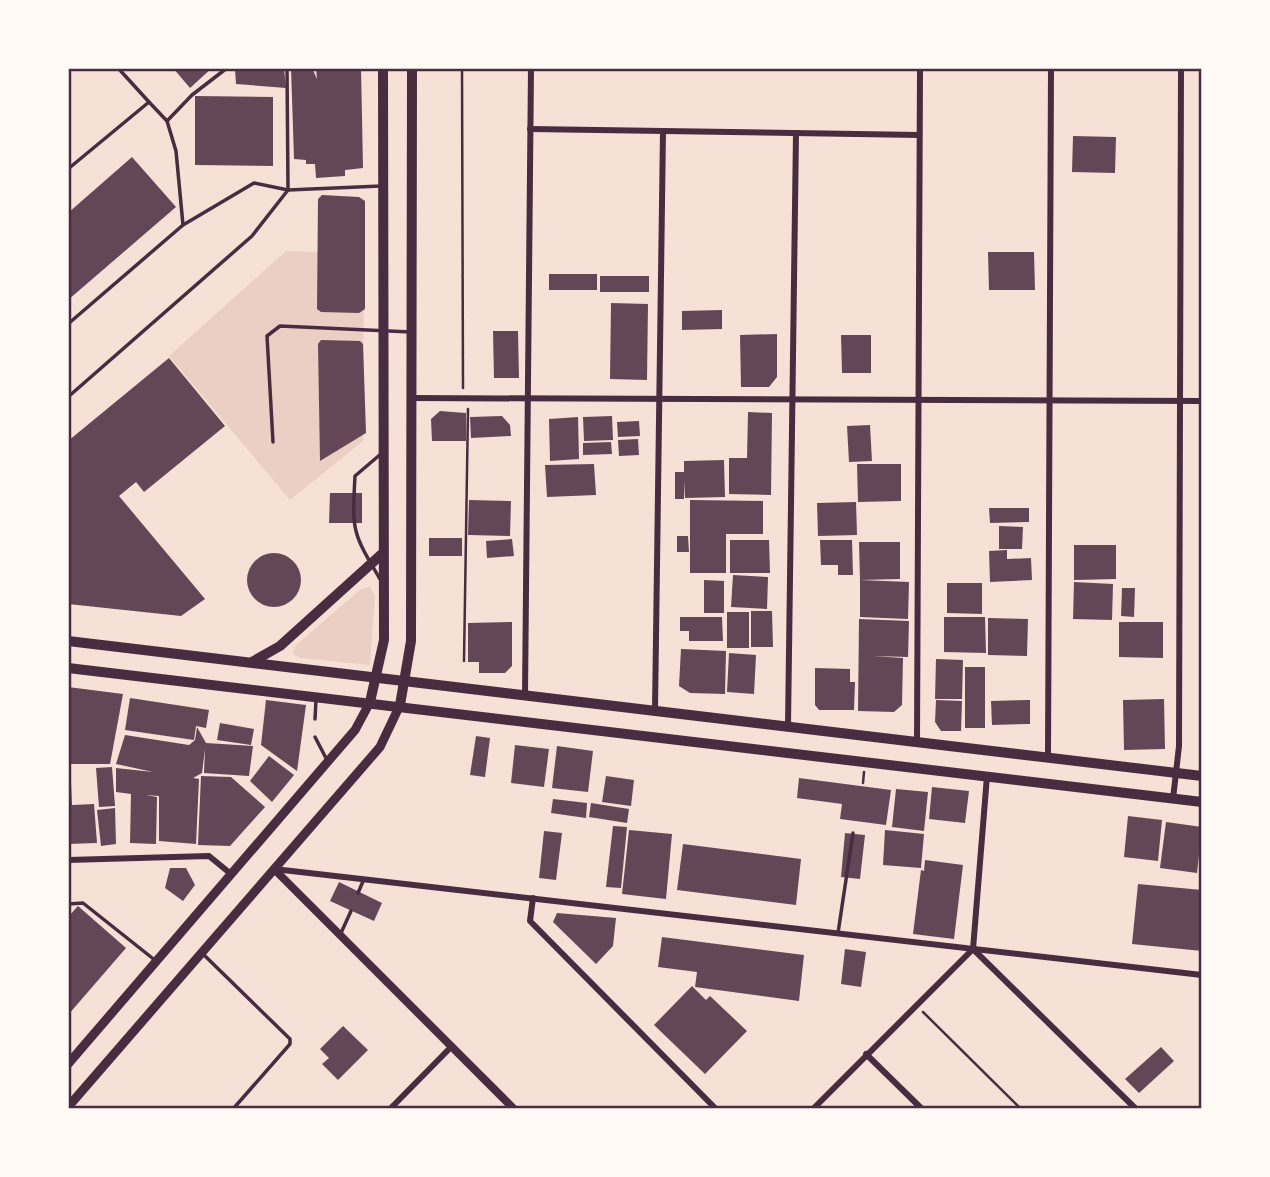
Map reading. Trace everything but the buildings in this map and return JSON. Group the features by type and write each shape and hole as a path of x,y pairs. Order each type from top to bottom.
{"main road":[{"path":"68,1064 355,730 370,702 384,640 383,68"},
{"path":"68,1108 380,747 400,705 411,641 412,68"},
{"path":"251,662 280,646 383,553"},
{"path":"68,641 1202,776"},
{"path":"68,668 400,705 1202,802"}],"street":[{"path":"525,695 531,68"},
{"path":"917,742 920,68"},
{"path":"1048,757 1051,68"},
{"path":"1173,799 1179,746 1181,68"},
{"path":"530,129 919,135"},
{"path":"655,710 663,131"},
{"path":"788,726 796,133"},
{"path":"411,398 1202,401"},
{"path":"813,1109 973,948 988,776"},
{"path":"68,860 209,856 231,874"},
{"path":"274,869 1202,975"},
{"path":"274,869 514,1109"},
{"path":"533,898 530,920 716,1109"},
{"path":"973,948 1136,1109"},
{"path":"390,1109 452,1046"},
{"path":"866,1054 922,1109"}],"lane":[{"path":"118,68 167,121 176,151 183,225"},
{"path":"167,121 192,95 227,68"},
{"path":"68,397 252,236 288,190 287,68"},
{"path":"68,169 149,102"},
{"path":"68,324 183,225 254,183 288,190 384,186"},
{"path":"273,442 267,336 280,326 411,332"},
{"path":"383,583 355,536 352,524 355,476 384,452"},
{"path":"315,719 316,696"},
{"path":"315,737 328,761"},
{"path":"838,933 853,833"},
{"path":"358,892 364,879"},
{"path":"68,904 83,902 156,961"},
{"path":"341,935 351,911"},
{"path":"201,953 290,1039 290,1044 233,1109"}],"path":[{"path":"463,68 466,398 464,661"},
{"path":"916,1004 1021,1109"}],"shaded area":[{"path":"286,251 364,254 363,441 290,500 169,356"},
{"path":"370,587 375,596 370,665 301,658 293,654 295,646 361,589"}]}
